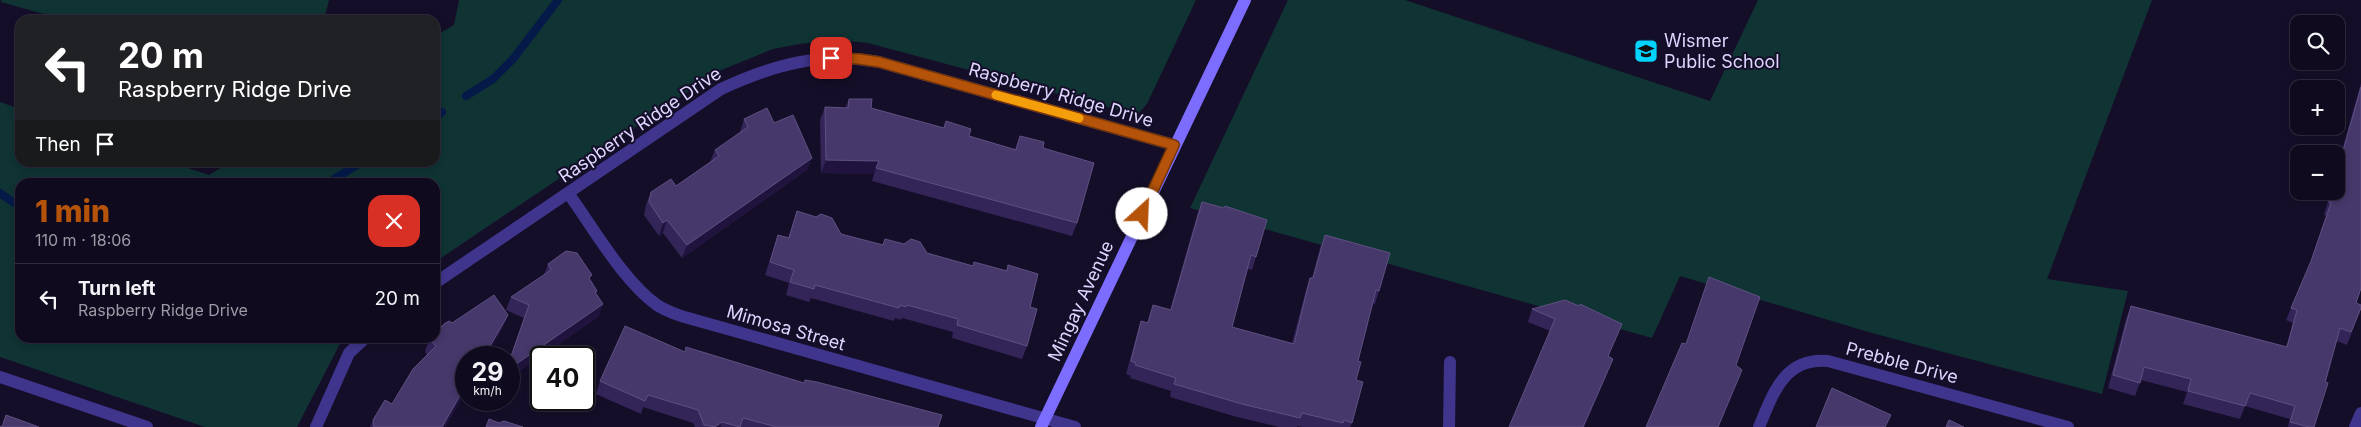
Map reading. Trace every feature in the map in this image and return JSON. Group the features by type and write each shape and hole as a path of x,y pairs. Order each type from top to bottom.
{"street":[{"name":"Mingay Avenue","path":"1043,423 1244,0"},
{"name":"Raspberry Ridge Drive","path":"440,280 722,89 774,67 804,60 859,59 879,62 1174,145"},
{"name":"Mimosa Street","path":"568,193 638,289 658,306 681,316 1043,423 1075,427"},
{"path":"316,427 349,353 360,343"},
{"name":"Prebble Drive","path":"1759,427 1778,384 1790,372 1803,363 1814,360 1828,360 2068,427"},
{"path":"1449,427 1450,362"},
{"path":"0,377 146,427"},
{"path":"2355,427 2361,414"}],"green space":[{"path":"1,0 329,0 325,15 47,15 1,2"},
{"path":"459,0 1196,0 1147,104 1137,115 868,43 838,40 773,49 719,71 440,259 440,178 15,178 15,343 340,343 297,427 205,427 0,357 0,102 15,107 15,167 185,167 209,175 222,167 440,167 440,33 454,25"},
{"path":"1288,0 1405,0 1710,101 1758,0 2152,0 2047,279 2128,291 2102,394 1872,333 1680,276 1652,338 1190,208"}],"building":[{"path":"2361,87 2361,288 2356,303 2361,305 2361,308 2351,332 2340,328 2325,382 2328,383 2314,427 2290,422 2295,406 2250,393 2245,406 2188,391 2191,379 2144,367 2140,383 2113,375 2131,306 2287,347 2297,310 2291,308 2311,261 2331,203 2330,200 2345,200 2345,145"},
{"path":"849,99 872,99 871,108 944,128 946,121 971,129 969,136 1016,150 1020,136 1044,142 1043,148 1094,163 1077,223 876,168 879,161 826,160 825,107 848,108"},
{"path":"767,108 774,123 793,115 812,158 687,245 667,220 663,223 649,202 651,192 671,179 676,186 719,156 715,150 748,127 744,119"},
{"path":"1202,202 1224,208 1225,206 1267,220 1256,257 1251,255 1232,327 1294,344 1310,278 1313,278 1325,235 1390,253 1379,291 1376,290 1358,361 1361,362 1356,380 1363,382 1352,423 1344,420 1343,423 1302,413 1300,418 1242,404 1174,384 1176,378 1135,365 1136,363 1131,361 1141,321 1148,323 1153,305 1171,310"},
{"path":"797,211 816,217 821,214 832,218 841,234 883,245 885,239 904,244 911,239 920,242 927,253 973,266 974,262 1007,271 1008,265 1038,274 1030,307 1037,309 1027,346 957,325 958,319 907,305 906,307 900,305 899,308 815,285 814,289 790,282 794,270 770,262 778,235 789,238"},
{"path":"566,251 577,253 592,275 589,278 603,304 542,346 530,346 530,354 520,361 520,346 515,346 529,305 511,297 551,270 548,264"},
{"path":"1709,277 1760,297 1736,365 1742,370 1718,427 1646,427 1682,343 1686,344"},
{"path":"494,295 508,315 490,346 455,346 455,404 442,427 374,427 373,420 385,400 392,404 413,369 436,346 433,343 440,343 440,328 449,321 452,323"},
{"path":"1565,300 1579,306 1580,304 1622,324 1608,356 1613,359 1583,427 1509,427 1555,319 1532,309"},
{"path":"625,326 685,352 686,347 804,383 805,380 817,382 942,415 938,427 777,427 743,418 740,427 722,422 715,427 704,425 698,410 648,395 645,401 600,381"},
{"path":"1832,388 1891,415 1885,427 1816,427"},
{"path":"6,415 39,427 2,427"},
{"path":"489,419 499,423 504,421 523,427 486,427"},
{"path":"1949,420 1964,427 1946,427"}],"waterway":[{"path":"466,96 493,79 513,59 558,0"},
{"path":"336,178 354,167"},
{"path":"0,193 15,204"}],"slow traffic":[{"path":"996,95 1079,118"}],"place":[{"name":"Wismer Public School","path":"1646,51"}],"route":[{"path":"831,58 879,62 1174,145 1142,214"}]}
